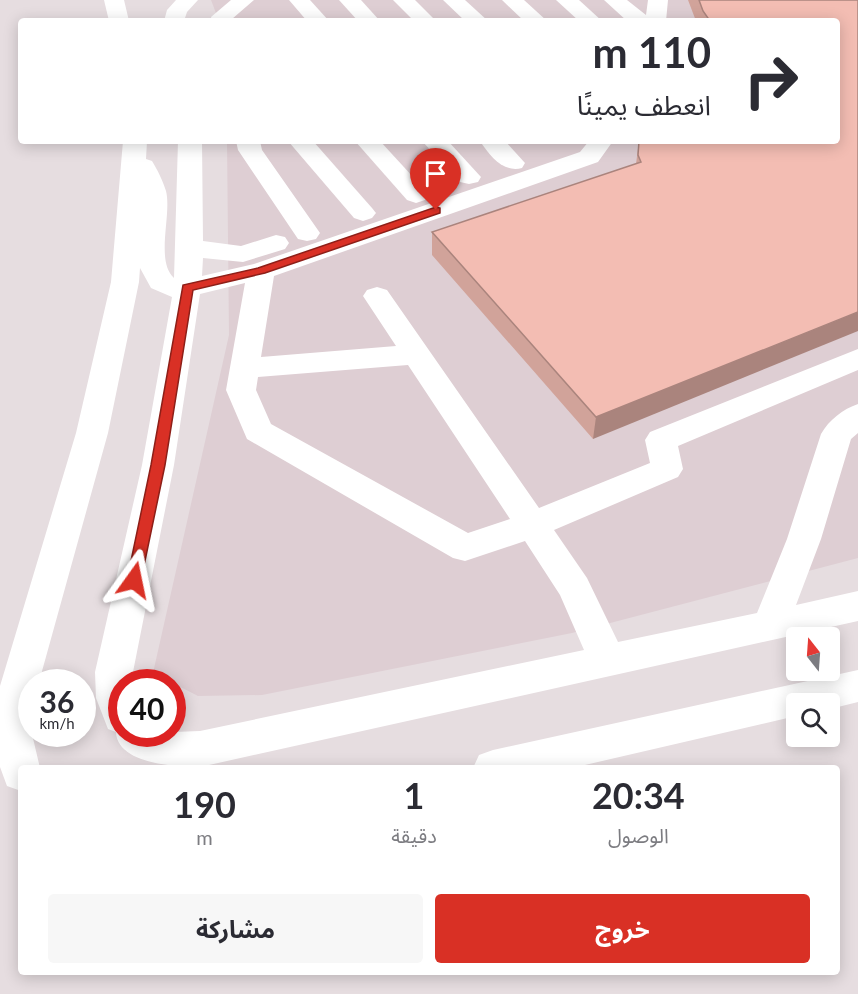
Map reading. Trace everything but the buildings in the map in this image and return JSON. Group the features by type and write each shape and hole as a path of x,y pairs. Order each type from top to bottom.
{"street":[{"path":"114,0 118,18"},
{"path":"167,14 177,10 188,0"},
{"path":"299,0 316,18"},
{"path":"349,0 367,18"},
{"path":"403,0 423,18"},
{"path":"453,0 474,18"},
{"path":"512,0 533,18"},
{"path":"566,0 588,18"},
{"path":"614,0 636,18"},
{"path":"656,18 658,0"},
{"path":"673,0 676,18"},
{"path":"221,18 246,5"},
{"path":"135,144 154,192 152,266 161,282 172,288 187,288 261,271 578,145"},
{"path":"20,765 14,732 16,696 95,422 125,282 135,144"},
{"path":"115,669 158,465 187,288 190,248 190,144"},
{"path":"249,144 250,150 307,233"},
{"path":"303,144 363,213"},
{"path":"370,144 416,195"},
{"path":"438,144 470,177"},
{"path":"495,144 513,163"},
{"path":"190,248 243,254 513,163 578,145"},
{"path":"261,271 241,390 258,431 465,548 532,525 668,470 661,440 858,359"},
{"path":"377,296 575,588 608,661"},
{"path":"245,368 416,354"},
{"path":"770,625 804,539 837,434 858,415"},
{"path":"159,747 168,750 200,748 858,606"},
{"path":"506,765 858,686"}],"shaded area":[{"path":"211,0 858,0 858,558 572,633 262,695 198,696 186,690 186,669 154,669 229,335 227,144 840,144 840,18 218,18"}],"route":[{"path":"134,580 158,465 187,288 261,271 436,210"}]}
